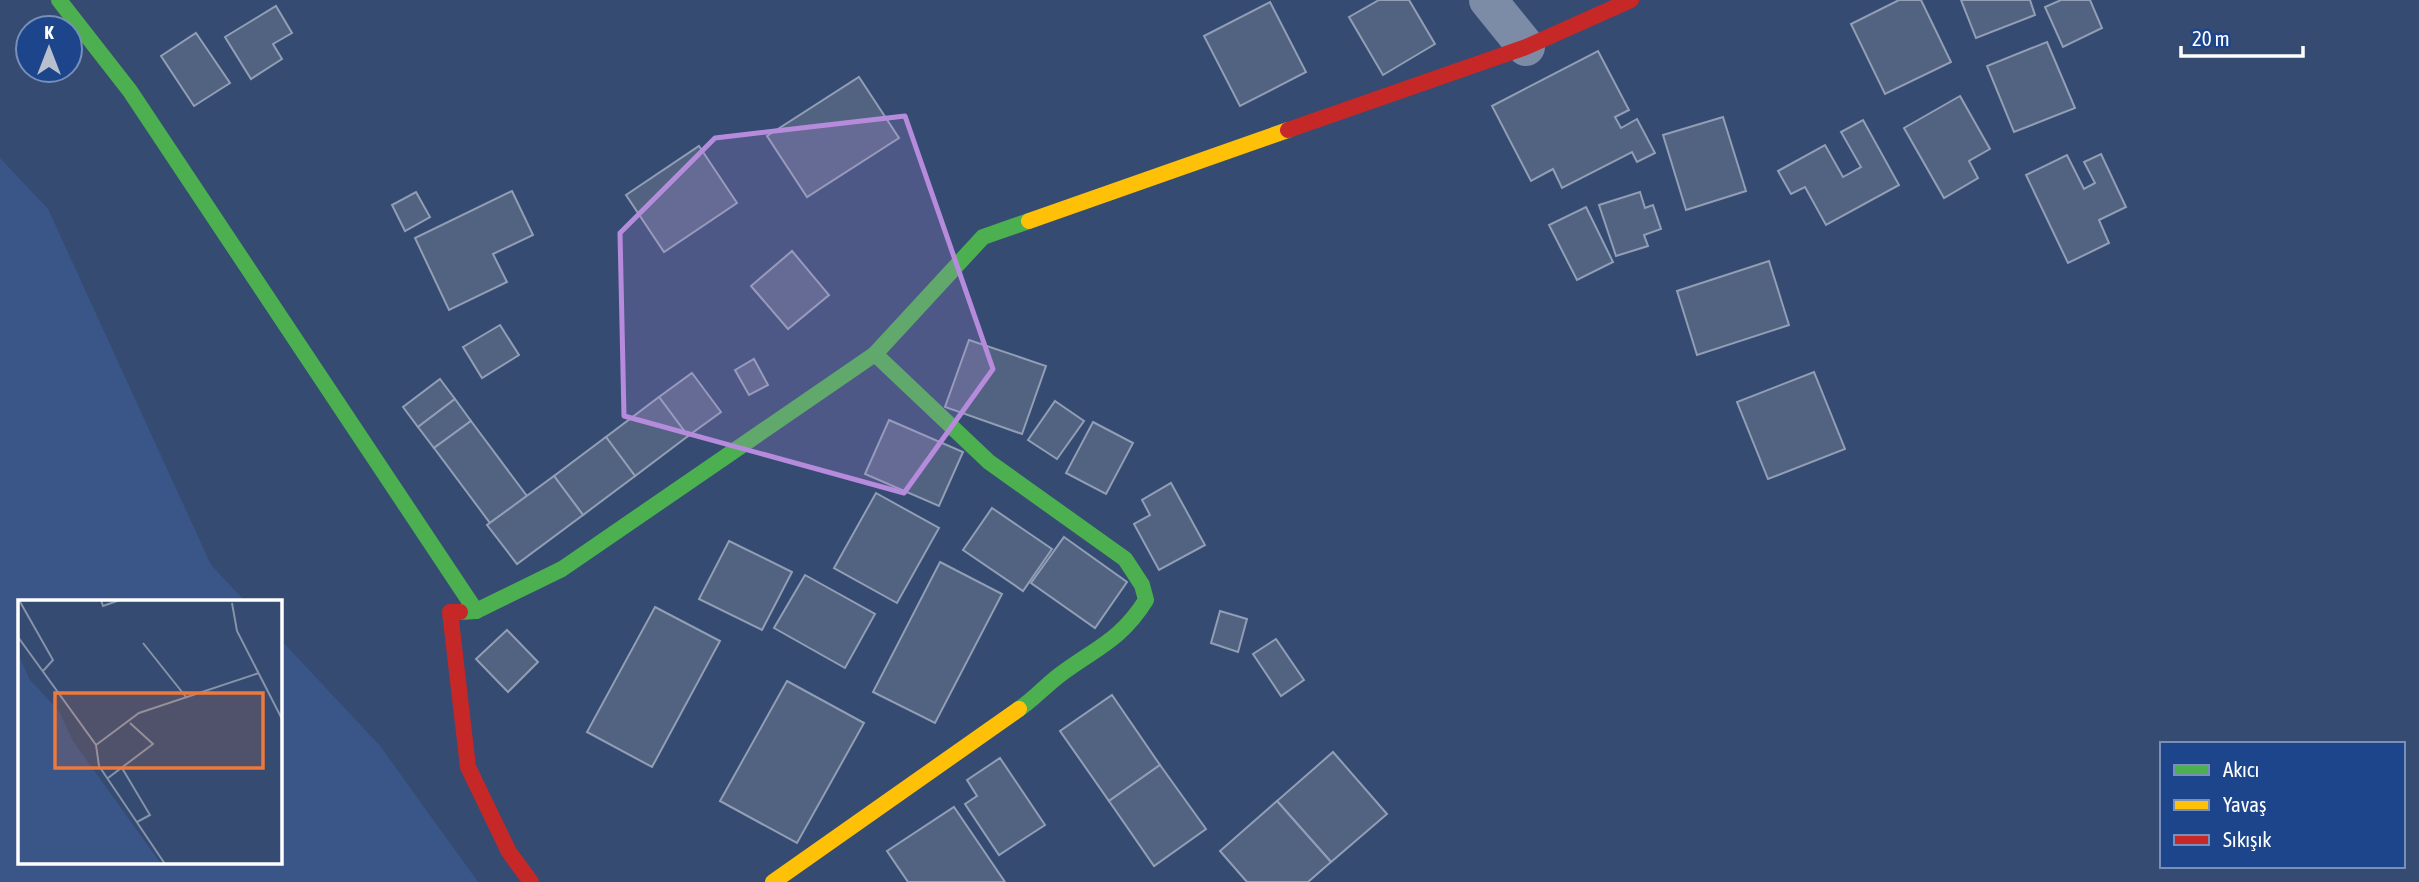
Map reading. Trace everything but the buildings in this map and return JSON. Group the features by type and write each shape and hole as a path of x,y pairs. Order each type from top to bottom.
{"street":[{"path":"59,0 130,91 477,611"},
{"path":"1488,0 1526,47"},
{"path":"531,882 509,852 468,767 450,612 477,611 562,569 875,354 983,237 1526,47 1631,0"},
{"path":"782,879 1025,705 1063,673 1125,632 1146,600 1142,585 1125,559 989,462 875,354"}],"highlighted area":[{"path":"905,116 993,369 904,493 624,416 620,233 715,138"}],"water":[{"path":"0,158 48,209 211,565 244,600 18,600 18,864 282,864 282,641 380,746 478,882 0,882"}],"traffic: fast":[{"path":"59,0 130,91 476,611 460,612"},
{"path":"476,611 562,569 875,354 983,237 1029,221"},
{"path":"875,354 989,462 1125,559 1142,585 1146,600 1127,625 1019,709"}],"traffic: slow":[{"path":"1029,221 1288,130"},
{"path":"773,882 1019,709"}],"traffic: jam":[{"path":"1288,130 1526,47 1631,0"},
{"path":"460,612 450,612 468,767 509,852 531,882"}]}
